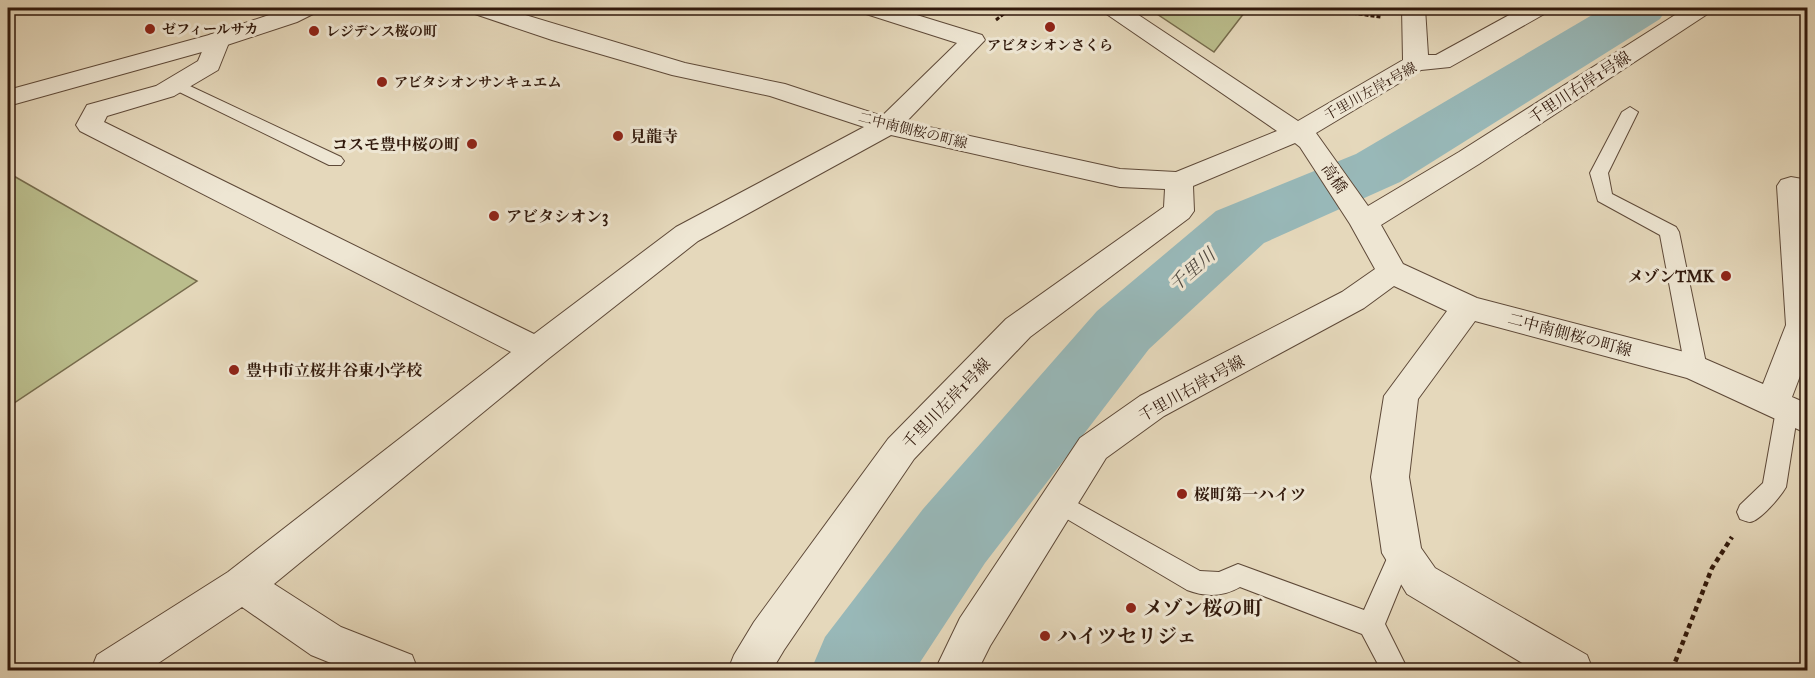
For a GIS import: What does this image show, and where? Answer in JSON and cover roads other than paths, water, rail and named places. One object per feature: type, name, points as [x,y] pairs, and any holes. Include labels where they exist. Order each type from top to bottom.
[{"type":"street","points":[[8,98],[218,40],[289,17],[307,8]]},
{"type":"street","points":[[112,670],[242,585],[536,350],[687,234],[887,126],[973,40],[871,8]]},
{"type":"street","points":[[1113,8],[1304,136]]},
{"type":"street","name":"千里川左岸1号線","points":[[1304,136],[1416,63],[1441,62],[1538,8]]},
{"type":"street","name":"千里川右岸1号線","points":[[1362,219],[1469,158],[1701,8]]},
{"type":"street","name":"二中南側桜の町線","points":[[498,10],[561,35],[681,70],[776,88],[887,126],[1120,178],[1179,181],[1304,136]]},
{"type":"street","points":[[1414,14],[1416,63]]},
{"type":"street","points":[[218,40],[209,65],[165,91],[96,111],[89,125],[536,350]]},
{"type":"street","name":"高橋","points":[[1304,136],[1362,219]]},
{"type":"street","name":"千里川左岸1号線","points":[[748,670],[769,636],[901,449],[1018,328],[1179,211],[1179,181]]},
{"type":"street","points":[[1789,411],[1802,325],[1801,238],[1791,186],[1808,189]]},
{"type":"street","points":[[1362,219],[1392,272]]},
{"type":"street","name":"二中南側桜の町線","points":[[1392,272],[1468,307],[1696,368],[1789,411]]},
{"type":"street","name":"千里川右岸1号線","points":[[956,670],[975,632],[1093,448],[1144,412],[1353,300],[1392,272]]},
{"type":"street","points":[[1468,307],[1401,396],[1390,477],[1402,553],[1422,581],[1572,670]]},
{"type":"street","points":[[242,585],[326,641],[397,670]]},
{"type":"lane","points":[[175,84],[335,161]]},
{"type":"lane","points":[[1630,112],[1599,173],[1604,197],[1669,232],[1696,368]]},
{"type":"lane","points":[[1749,512],[1774,487],[1789,411]]},
{"type":"lane","points":[[1058,502],[1196,582],[1222,584],[1238,575],[1371,625],[1395,670]]},
{"type":"lane","points":[[1371,625],[1402,553]]},
{"type":"waterway","points":[[1607,8],[1632,14]]},
{"type":"waterway","name":"千里川","points":[[859,670],[954,536],[1123,330],[1240,227],[1378,168],[1641,8]]},
{"type":"place","name":"アビタシオンさくら","points":[[1050,27]]},
{"type":"place","name":"ゼフィールサカ","points":[[150,29]]},
{"type":"place","name":"レジデンス桜の町","points":[[314,31]]},
{"type":"place","name":"アビタシオンサンキュエム","points":[[382,82]]},
{"type":"place","name":"見龍寺","points":[[618,136]]},
{"type":"place","name":"コスモ豊中桜の町","points":[[472,144]]},
{"type":"place","name":"アビタシオン3","points":[[494,216]]},
{"type":"place","name":"メゾンTMK","points":[[1726,276]]},
{"type":"place","name":"豊中市立桜井谷東小学校","points":[[234,370]]},
{"type":"place","name":"桜町第一ハイツ","points":[[1182,494]]},
{"type":"place","name":"メゾン桜の町","points":[[1131,608]]},
{"type":"place","name":"ハイツセリジェ","points":[[1045,636]]}]
